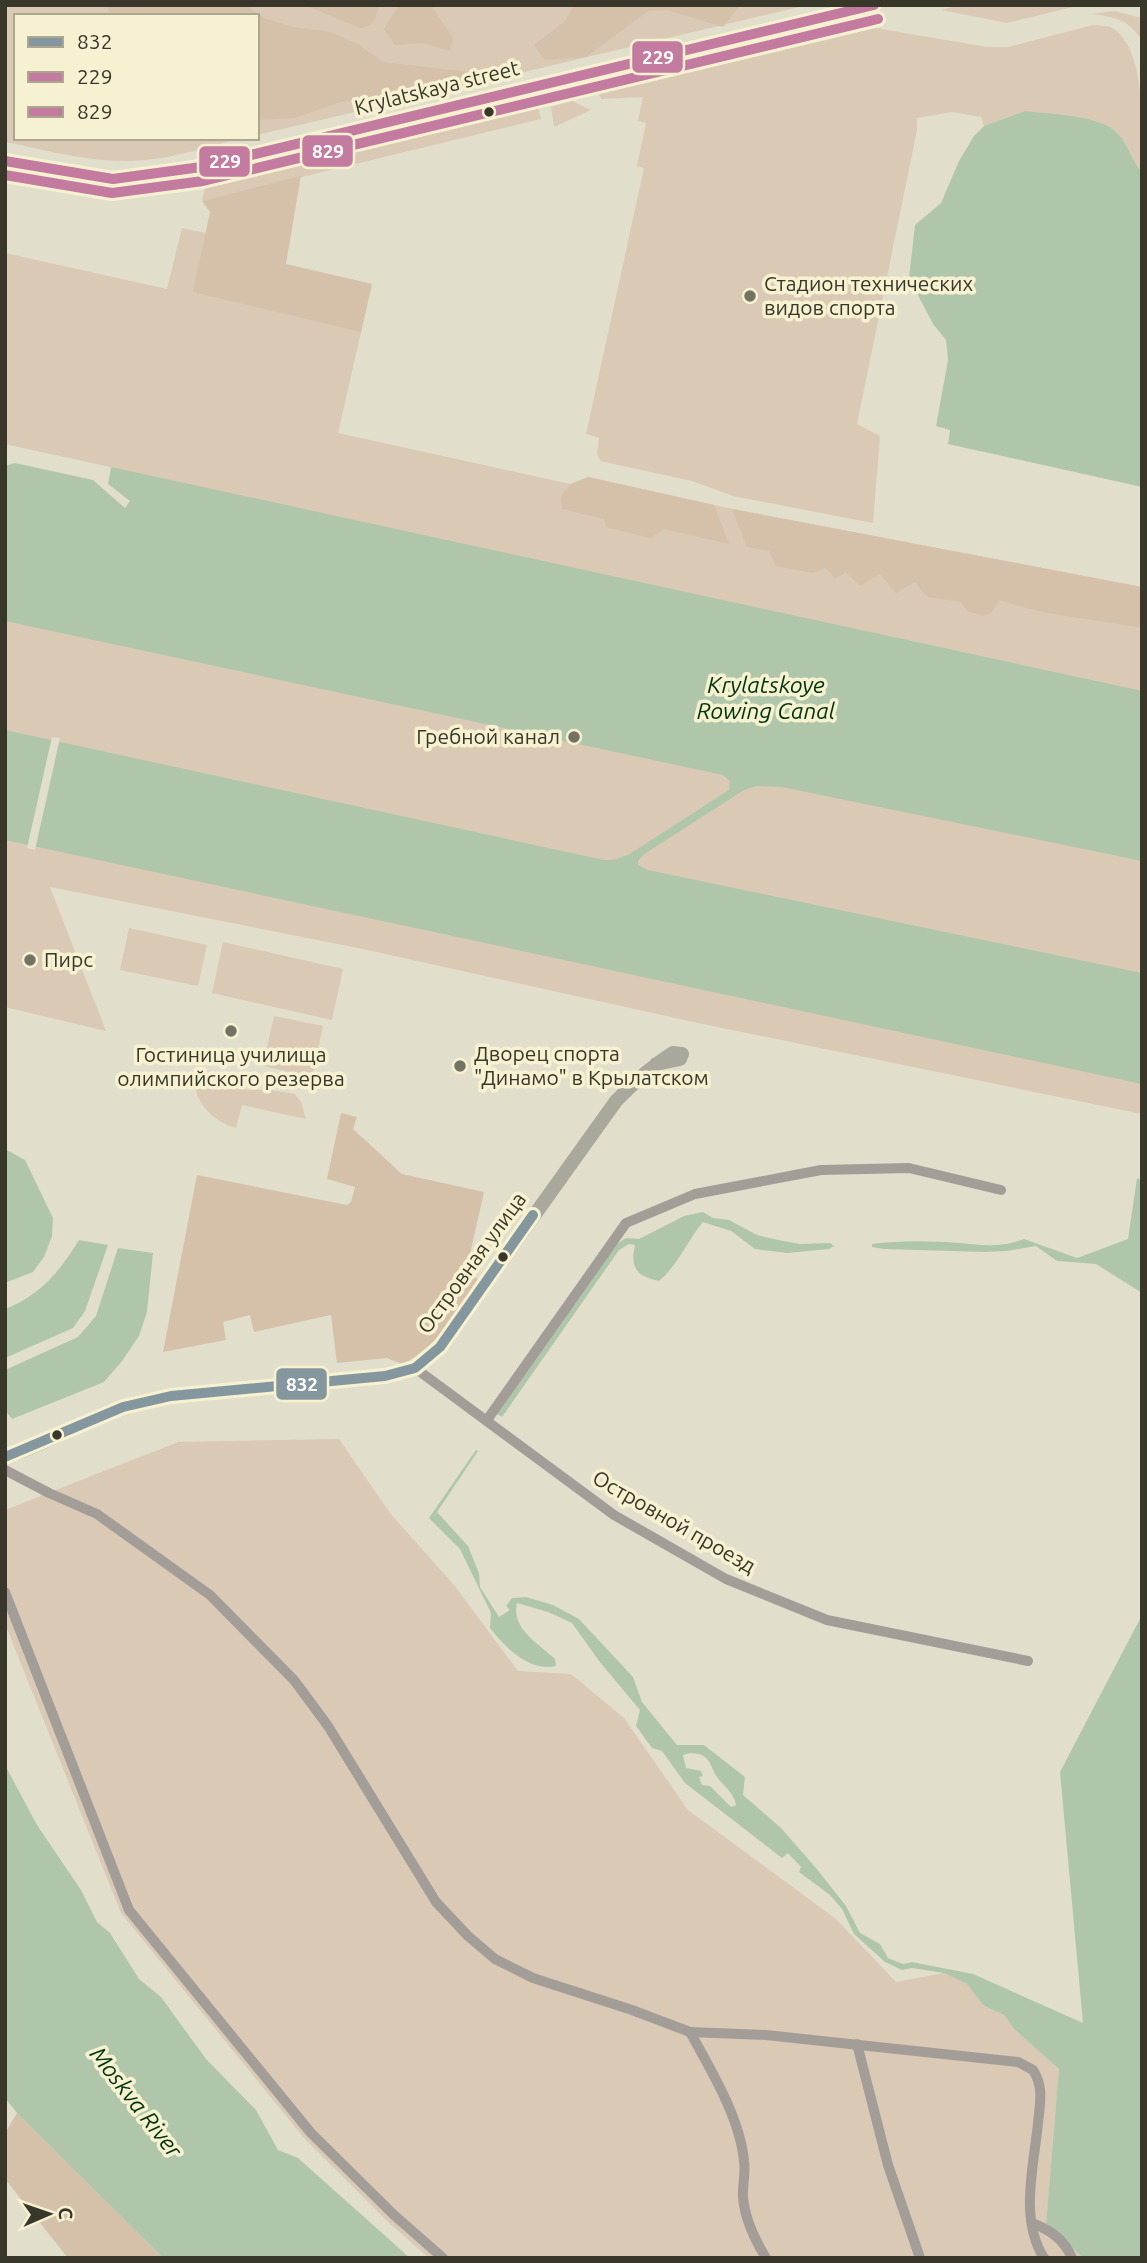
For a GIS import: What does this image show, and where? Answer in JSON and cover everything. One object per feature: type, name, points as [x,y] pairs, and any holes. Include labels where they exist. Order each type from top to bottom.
[{"type":"main road","name":"Krylatskaya street","points":[[5,161],[113,179],[201,167],[875,5]]},
{"type":"main road","name":"Островная улица","points":[[5,1457],[121,1408],[144,1401],[385,1376],[415,1368],[440,1346],[616,1101],[641,1075],[673,1052]]},
{"type":"street","points":[[487,1420],[626,1223],[695,1194],[821,1170],[909,1168],[1001,1189]]},
{"type":"street","name":"Островной проезд","points":[[415,1368],[614,1515],[726,1579],[827,1620],[1028,1661]]},
{"type":"street","points":[[5,1469],[49,1493],[97,1514],[210,1595],[294,1680],[328,1726],[436,1902],[468,1936],[495,1959],[533,1978],[690,2032],[766,2035],[858,2044],[1018,2062],[1033,2070],[1041,2089],[1030,2201],[1036,2244],[1045,2258]]},
{"type":"street","points":[[5,1592],[129,1910],[311,2133],[394,2215],[443,2258]]},
{"type":"street","points":[[690,2032],[727,2104],[744,2161],[743,2199],[753,2237],[766,2258]]},
{"type":"street","points":[[858,2044],[888,2165],[920,2258]]},
{"type":"street","points":[[1032,2223],[1047,2229],[1062,2241],[1072,2258]]},
{"type":"shaded area","points":[[5,5],[807,5],[259,135],[259,14],[14,14],[14,140],[235,140],[170,156],[128,161],[75,156],[5,142]]},
{"type":"shaded area","points":[[106,5],[245,5],[258,14],[111,14]]},
{"type":"shaded area","points":[[305,5],[380,5],[372,23],[360,28]]},
{"type":"shaded area","points":[[399,5],[431,5],[453,38],[450,51],[423,43],[395,45],[384,29]]},
{"type":"shaded area","points":[[574,5],[740,5],[723,27],[667,10],[648,11],[586,57],[545,60],[534,45],[565,21]]},
{"type":"shaded area","points":[[961,5],[1081,5],[1007,23],[941,10]]},
{"type":"shaded area","points":[[1114,11],[1142,18],[1142,41],[1132,28],[1121,20],[1091,14]]},
{"type":"shaded area","points":[[259,14],[294,27],[331,32],[359,45],[383,62],[469,72],[463,81],[451,85],[431,85],[393,95],[341,102],[295,118],[259,120]]},
{"type":"shaded area","name":"Стадион технических видов спорта","points":[[1093,25],[1114,29],[1125,40],[1132,55],[1142,115],[1142,172],[1133,162],[1120,136],[1025,111],[984,126],[981,117],[952,112],[917,118],[917,130],[857,424],[880,436],[873,523],[733,496],[692,481],[600,461],[597,453],[599,438],[586,434],[644,168],[637,166],[646,123],[638,121],[643,97],[601,99],[599,94],[876,28],[987,47],[1008,47]]},
{"type":"shaded area","points":[[536,99],[541,119],[202,201],[207,179],[216,174]]},
{"type":"shaded area","points":[[572,101],[591,110],[554,127],[551,107]]},
{"type":"shaded area","points":[[301,176],[286,264],[372,284],[361,332],[193,292],[210,212],[202,201]]},
{"type":"shaded area","name":"Гребной канал","points":[[182,228],[250,242],[247,256],[372,284],[338,433],[570,484],[588,477],[723,507],[1142,587],[1142,1114],[698,1023],[363,949],[50,887],[106,1031],[5,1007],[5,253],[167,289]]},
{"type":"shaded area","points":[[588,477],[714,505],[729,544],[664,529],[651,538],[606,527],[604,519],[562,509],[562,497],[567,488]]},
{"type":"shaded area","points":[[732,509],[1142,587],[1142,628],[1052,614],[999,600],[992,612],[983,616],[967,611],[961,602],[927,597],[915,582],[896,593],[880,574],[860,586],[846,572],[835,579],[826,568],[813,573],[776,566],[769,551],[747,547]]},
{"type":"shaded area","points":[[129,928],[207,945],[198,986],[120,970]]},
{"type":"shaded area","points":[[223,942],[343,969],[332,1020],[212,993]]},
{"type":"shaded area","points":[[274,1016],[323,1026],[312,1077],[263,1066]]},
{"type":"shaded area","points":[[201,1079],[248,1090],[295,1094],[301,1102],[306,1119],[242,1105],[236,1128],[229,1126],[214,1117],[198,1097],[195,1082]]},
{"type":"shaded area","points":[[341,1113],[357,1117],[353,1129],[402,1174],[484,1192],[466,1272],[478,1279],[446,1327],[427,1348],[402,1364],[387,1358],[337,1363],[331,1315],[254,1332],[250,1315],[223,1322],[226,1340],[163,1352],[197,1175],[347,1205],[351,1202],[355,1187],[327,1179]]},
{"type":"shaded area","points":[[339,1439],[390,1513],[454,1585],[518,1671],[571,1674],[624,1718],[688,1810],[836,1919],[896,1982],[944,1973],[967,1984],[983,2005],[1004,2015],[1015,2030],[1059,2069],[1046,2224],[1081,2256],[1093,2258],[429,2258],[388,2222],[304,2138],[121,1913],[5,1624],[5,1510],[178,1442]]},
{"type":"shaded area","points":[[17,2113],[163,2258],[68,2258],[5,2179],[5,2133]]},
{"type":"water","points":[[1025,111],[1088,119],[1111,128],[1122,139],[1142,172],[1142,487],[948,444],[950,430],[936,426],[948,360],[946,340],[933,324],[909,278],[915,225],[941,203],[959,161],[974,136],[984,126]]},
{"type":"water","name":"Krylatskoye Rowing Canal","points":[[5,444],[1142,691],[1142,861],[782,787],[757,786],[744,790],[644,854],[638,865],[648,870],[1142,973],[1142,1084],[5,840],[5,730],[604,860],[628,855],[729,790],[730,781],[723,775],[5,621]]},
{"type":"water","points":[[5,1149],[25,1160],[53,1218],[52,1236],[44,1257],[33,1272],[5,1283]]},
{"type":"water","points":[[1137,1178],[1142,1181],[1142,1293],[1096,1264],[1057,1261],[1036,1246],[983,1252],[872,1247],[872,1244],[905,1241],[1000,1245],[1024,1239],[1077,1258],[1128,1239]]},
{"type":"water","points":[[703,1212],[713,1218],[729,1220],[757,1235],[800,1244],[830,1243],[834,1246],[829,1249],[787,1253],[755,1249],[731,1231],[703,1222],[659,1281],[636,1270],[633,1260],[635,1245],[629,1244],[619,1250],[502,1417],[497,1414],[614,1246],[626,1238],[639,1239],[684,1216]]},
{"type":"water","points":[[79,1240],[108,1245],[85,1311],[73,1328],[5,1358],[5,1309],[29,1297],[48,1281]]},
{"type":"water","points":[[118,1248],[153,1253],[147,1312],[139,1336],[104,1382],[12,1419],[5,1410],[5,1370],[78,1337],[96,1316]]},
{"type":"water","points":[[476,1450],[478,1451],[437,1512],[468,1546],[479,1573],[480,1587],[499,1617],[510,1610],[506,1606],[512,1598],[526,1597],[553,1605],[579,1619],[633,1677],[642,1702],[677,1745],[704,1745],[745,1777],[743,1795],[781,1828],[846,1906],[860,1933],[880,1944],[888,1958],[903,1964],[912,1962],[973,1974],[1083,2023],[1060,1772],[1142,1615],[1142,2258],[1081,2256],[1046,2224],[1059,2069],[1015,2030],[1004,2015],[983,2005],[967,1984],[944,1973],[912,1968],[902,1970],[885,1962],[854,1934],[842,1909],[830,1895],[799,1872],[801,1867],[788,1853],[782,1858],[685,1783],[662,1751],[652,1748],[636,1726],[640,1710],[599,1661],[572,1623],[548,1612],[517,1603],[516,1612],[522,1628],[555,1659],[556,1666],[546,1667],[527,1662],[510,1650],[490,1628],[491,1613],[460,1549],[429,1518]],"holes":[[[697,1753],[708,1760],[717,1777],[733,1796],[736,1805],[731,1807],[710,1786],[702,1785],[699,1777],[703,1776],[701,1771],[686,1768],[683,1755]]]},
{"type":"water","name":"Moskva River","points":[[5,1765],[37,1825],[81,1890],[97,1922],[110,1933],[139,1979],[161,1997],[206,2059],[256,2110],[278,2150],[298,2158],[410,2258],[163,2258],[17,2113],[5,2098]]},
{"type":"pier","points":[[5,444],[111,467],[108,484],[130,501],[125,508],[93,480],[15,463],[5,466]]},
{"type":"pier","points":[[52,737],[60,738],[35,850],[27,848]]},
{"type":"transit line","name":"229","points":[[5,161],[113,179],[201,167],[874,5]]},
{"type":"transit line","name":"829","points":[[5,175],[112,193],[203,181],[878,19]]},
{"type":"transit line","name":"832","points":[[5,1457],[123,1407],[171,1396],[385,1376],[415,1368],[440,1347],[533,1215]]},
{"type":"place","name":"Стадион технических видов спорта","points":[[750,296]]},
{"type":"place","name":"Гребной канал","points":[[574,737]]},
{"type":"place","name":"Пирс","points":[[30,960]]},
{"type":"place","name":"Гостиница училища олимпийского резерва","points":[[231,1031]]},
{"type":"place","name":"Дворец спорта \"Динамо\" в Крылатском","points":[[460,1066]]}]
